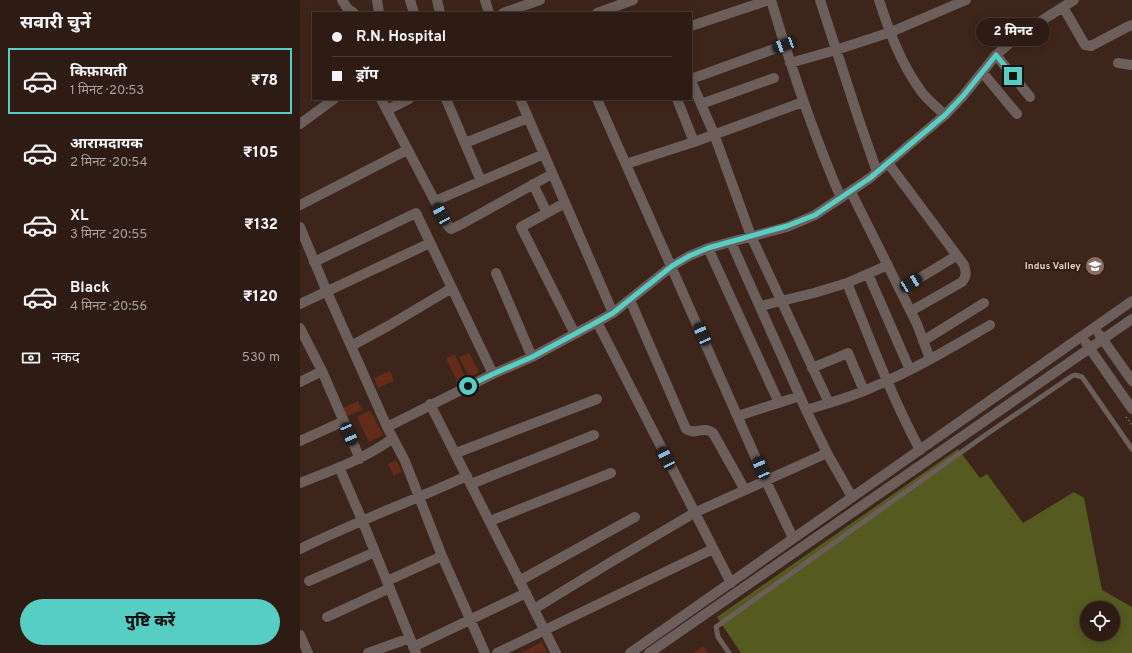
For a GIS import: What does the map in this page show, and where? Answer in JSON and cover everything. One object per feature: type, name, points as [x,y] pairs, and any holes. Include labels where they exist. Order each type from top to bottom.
[{"type":"street","points":[[342,0],[347,8],[353,12]]},
{"type":"street","points":[[377,0],[379,12]]},
{"type":"street","points":[[410,0],[414,12]]},
{"type":"street","points":[[438,0],[440,12]]},
{"type":"street","points":[[485,0],[489,12]]},
{"type":"street","points":[[505,12],[527,2],[540,0]]},
{"type":"street","points":[[600,12],[632,0]]},
{"type":"street","points":[[692,26],[770,0],[822,155],[841,198]]},
{"type":"street","points":[[820,0],[858,120],[877,172]]},
{"type":"street","points":[[879,0],[907,69],[921,92],[945,115]]},
{"type":"street","points":[[790,63],[891,32],[966,0]]},
{"type":"street","points":[[387,427],[430,404],[532,357],[576,334],[613,313],[672,266],[689,256],[708,248],[787,226],[815,215],[851,192],[877,172],[945,115],[996,55],[1019,35],[1074,0]]},
{"type":"street","points":[[1063,7],[1085,45],[1091,46],[1132,25]]},
{"type":"street","points":[[692,80],[784,45]]},
{"type":"street","points":[[996,55],[1030,97]]},
{"type":"street","points":[[1118,63],[1132,66]]},
{"type":"street","points":[[982,72],[1017,114]]},
{"type":"street","points":[[701,104],[774,78]]},
{"type":"street","points":[[692,82],[714,134],[751,236],[829,404]]},
{"type":"street","points":[[300,124],[333,100]]},
{"type":"street","points":[[382,100],[434,201],[448,226],[451,228],[456,228],[552,174]]},
{"type":"street","points":[[387,110],[407,100]]},
{"type":"street","points":[[446,100],[481,181]]},
{"type":"street","points":[[520,100],[613,313]]},
{"type":"street","points":[[598,100],[766,481],[794,538]]},
{"type":"street","points":[[677,100],[694,142]]},
{"type":"street","points":[[626,164],[694,142],[803,102]]},
{"type":"street","points":[[465,143],[528,118]]},
{"type":"street","points":[[300,205],[407,150]]},
{"type":"street","points":[[434,201],[544,154]]},
{"type":"street","points":[[888,163],[966,271],[966,277],[962,282],[911,311]]},
{"type":"street","points":[[533,184],[547,213]]},
{"type":"street","points":[[851,192],[911,311],[930,359]]},
{"type":"street","points":[[565,203],[520,228],[576,334]]},
{"type":"street","points":[[314,262],[416,213],[493,374]]},
{"type":"street","points":[[300,227],[387,427],[405,461],[442,556],[485,653]]},
{"type":"street","points":[[731,242],[806,410],[827,453],[852,497]]},
{"type":"street","points":[[300,304],[430,243]]},
{"type":"street","points":[[708,248],[779,403]]},
{"type":"street","points":[[900,290],[956,256]]},
{"type":"street","points":[[760,306],[848,283],[888,265]]},
{"type":"street","points":[[496,273],[532,357]]},
{"type":"street","points":[[868,274],[910,370]]},
{"type":"street","points":[[848,283],[902,417],[920,450]]},
{"type":"street","points":[[351,346],[452,288]]},
{"type":"street","points":[[630,300],[686,429],[694,432],[704,429],[713,433],[744,490]]},
{"type":"street","points":[[630,653],[1132,301]]},
{"type":"street","points":[[923,341],[984,303]]},
{"type":"street","points":[[649,653],[1132,320]]},
{"type":"street","points":[[597,322],[731,583]]},
{"type":"street","points":[[806,410],[829,404],[887,381],[910,370],[990,325]]},
{"type":"street","points":[[1094,327],[1132,381]]},
{"type":"street","points":[[300,328],[322,371],[360,459]]},
{"type":"street","points":[[1081,337],[1132,409]]},
{"type":"street","points":[[300,353],[310,348]]},
{"type":"street","points":[[812,368],[848,353],[864,391]]},
{"type":"street","points":[[300,382],[322,371]]},
{"type":"street","points":[[738,416],[800,396]]},
{"type":"street","points":[[456,452],[597,399]]},
{"type":"street","points":[[430,404],[456,452],[556,653]]},
{"type":"street","points":[[300,441],[344,421]]},
{"type":"street","points":[[300,549],[362,520],[419,497],[594,435]]},
{"type":"street","points":[[300,483],[360,459],[380,448],[393,438]]},
{"type":"street","points":[[534,609],[694,513],[827,453]]},
{"type":"street","points":[[339,467],[413,646]]},
{"type":"street","points":[[490,521],[611,473]]},
{"type":"street","points":[[519,580],[636,517]]},
{"type":"street","points":[[497,653],[713,549]]},
{"type":"street","points":[[308,581],[375,552]]},
{"type":"street","points":[[327,617],[442,556]]},
{"type":"street","points":[[368,653],[413,646],[526,592]]},
{"type":"street","points":[[300,635],[308,653]]},
{"type":"lane","points":[[729,653],[718,637],[716,627],[984,436],[1072,376],[1075,375],[1082,377],[1132,449]]},
{"type":"green space","points":[[958,449],[980,478],[987,474],[1023,523],[1074,492],[1084,498],[1102,590],[1132,607],[1132,653],[741,653],[717,617]]},
{"type":"building","points":[[469,353],[479,372],[469,377],[459,357]]},
{"type":"building","points":[[455,354],[466,379],[458,383],[446,358]]},
{"type":"building","points":[[390,371],[394,381],[378,388],[374,378]]},
{"type":"building","points":[[358,401],[362,410],[345,417],[341,409]]},
{"type":"building","points":[[370,410],[383,435],[369,442],[357,417]]},
{"type":"building","points":[[396,460],[402,471],[394,476],[388,464]]},
{"type":"building","points":[[542,642],[547,652],[521,653]]},
{"type":"building","points":[[703,646],[708,653],[693,653]]},
{"type":"place","name":"Indus Valley","points":[[1095,266]]},
{"type":"route","points":[[468,386],[532,357],[613,313],[672,266],[689,256],[708,248],[787,226],[815,215],[870,178],[945,115],[963,96],[996,55],[1013,76]]}]
